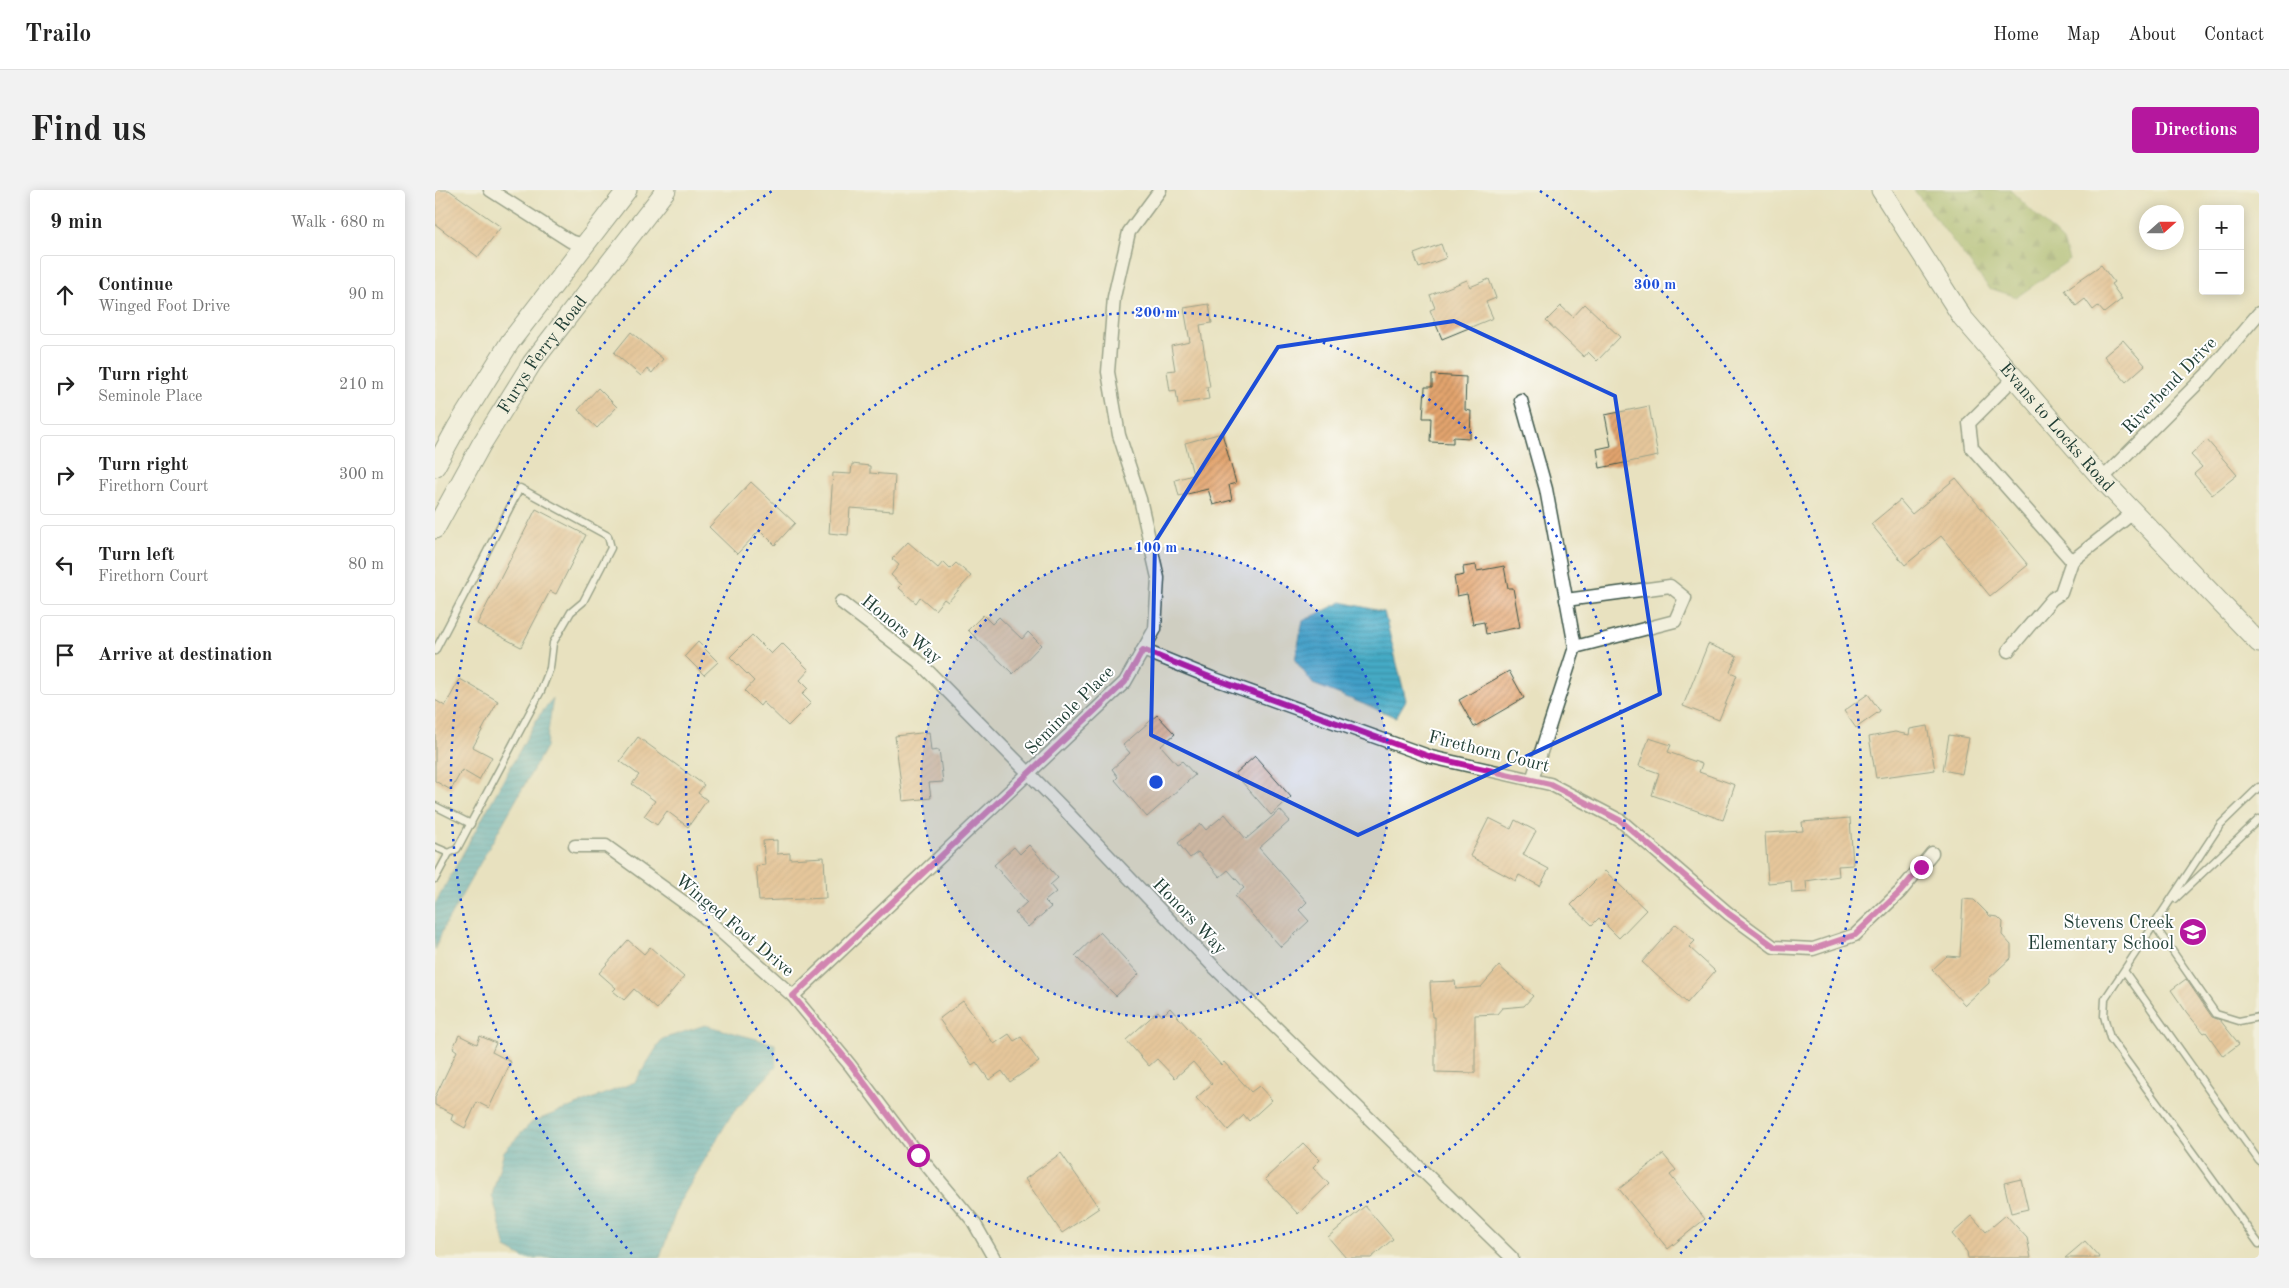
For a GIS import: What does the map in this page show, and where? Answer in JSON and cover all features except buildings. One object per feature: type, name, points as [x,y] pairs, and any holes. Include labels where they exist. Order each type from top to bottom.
[{"type":"main road","name":"Furys Ferry Road","points":[[435,467],[457,426],[510,342],[627,190]]},
{"type":"main road","name":"Furys Ferry Road","points":[[435,529],[481,445],[532,363],[666,190]]},
{"type":"main road","name":"Evans to Locks Road","points":[[1881,190],[1962,317],[2101,479],[2259,643]]},
{"type":"street","points":[[490,190],[570,242],[584,245]]},
{"type":"street","name":"Seminole Place","points":[[793,996],[1125,682],[1155,629],[1158,578],[1140,498],[1119,435],[1108,372],[1114,297],[1129,232],[1159,190]]},
{"type":"street","name":"Riverbend Drive","points":[[2101,479],[2207,374],[2259,314]]},
{"type":"street","points":[[2014,378],[1969,423],[1972,448],[2072,561]]},
{"type":"street","points":[[1521,400],[1547,489],[1575,647],[1533,780]]},
{"type":"street","points":[[2008,652],[2052,599],[2061,594],[2072,561],[2133,512]]},
{"type":"street","points":[[1566,600],[1670,586],[1685,598],[1675,621],[1575,647]]},
{"type":"street","name":"Honors Way","points":[[841,602],[918,661],[1215,968],[1512,1258]]},
{"type":"street","name":"Firethorn Court","points":[[1143,650],[1212,678],[1431,757],[1550,784],[1621,821],[1729,914],[1775,947],[1813,949],[1855,935],[1900,892],[1932,853]]},
{"type":"street","name":"Winged Foot Drive","points":[[575,846],[606,846],[703,916],[793,996],[851,1065],[918,1155],[973,1221],[994,1258]]},
{"type":"lane","points":[[435,651],[519,488],[608,536],[611,548],[583,602],[571,612],[553,644],[550,668],[541,691],[457,849],[449,853],[435,880]]},
{"type":"lane","points":[[2259,787],[2220,825],[2125,972],[2105,999],[2104,1016],[2110,1038],[2259,1244]]},
{"type":"lane","points":[[435,806],[471,824]]},
{"type":"lane","points":[[2167,906],[2259,820]]},
{"type":"lane","points":[[435,846],[449,853]]},
{"type":"lane","points":[[2155,926],[2216,1014],[2239,1020],[2259,1017]]},
{"type":"lane","points":[[2125,972],[2259,1161]]},
{"type":"highlighted area","points":[[1454,321],[1615,396],[1660,694],[1358,835],[1151,735],[1155,542],[1278,347]]},
{"type":"green space","points":[[1914,190],[2010,190],[2063,241],[2069,260],[2017,297],[1989,288]]},
{"type":"water","points":[[1342,602],[1384,612],[1406,700],[1396,717],[1313,684],[1295,660],[1303,621]]},
{"type":"water","points":[[553,698],[546,747],[444,927],[435,950],[435,904],[538,717]]},
{"type":"water","points":[[705,1025],[775,1044],[776,1067],[732,1114],[679,1203],[660,1258],[524,1258],[506,1248],[492,1195],[504,1151],[532,1122],[635,1082],[662,1039]]},
{"type":"place","name":"Stevens Creek Elementary School","points":[[2193,932]]},
{"type":"route","points":[[918,1155],[851,1065],[793,996],[1125,682],[1143,650],[1212,678],[1431,757],[1550,784],[1621,821],[1729,914],[1775,947],[1813,949],[1855,935],[1900,892],[1921,867]]}]
